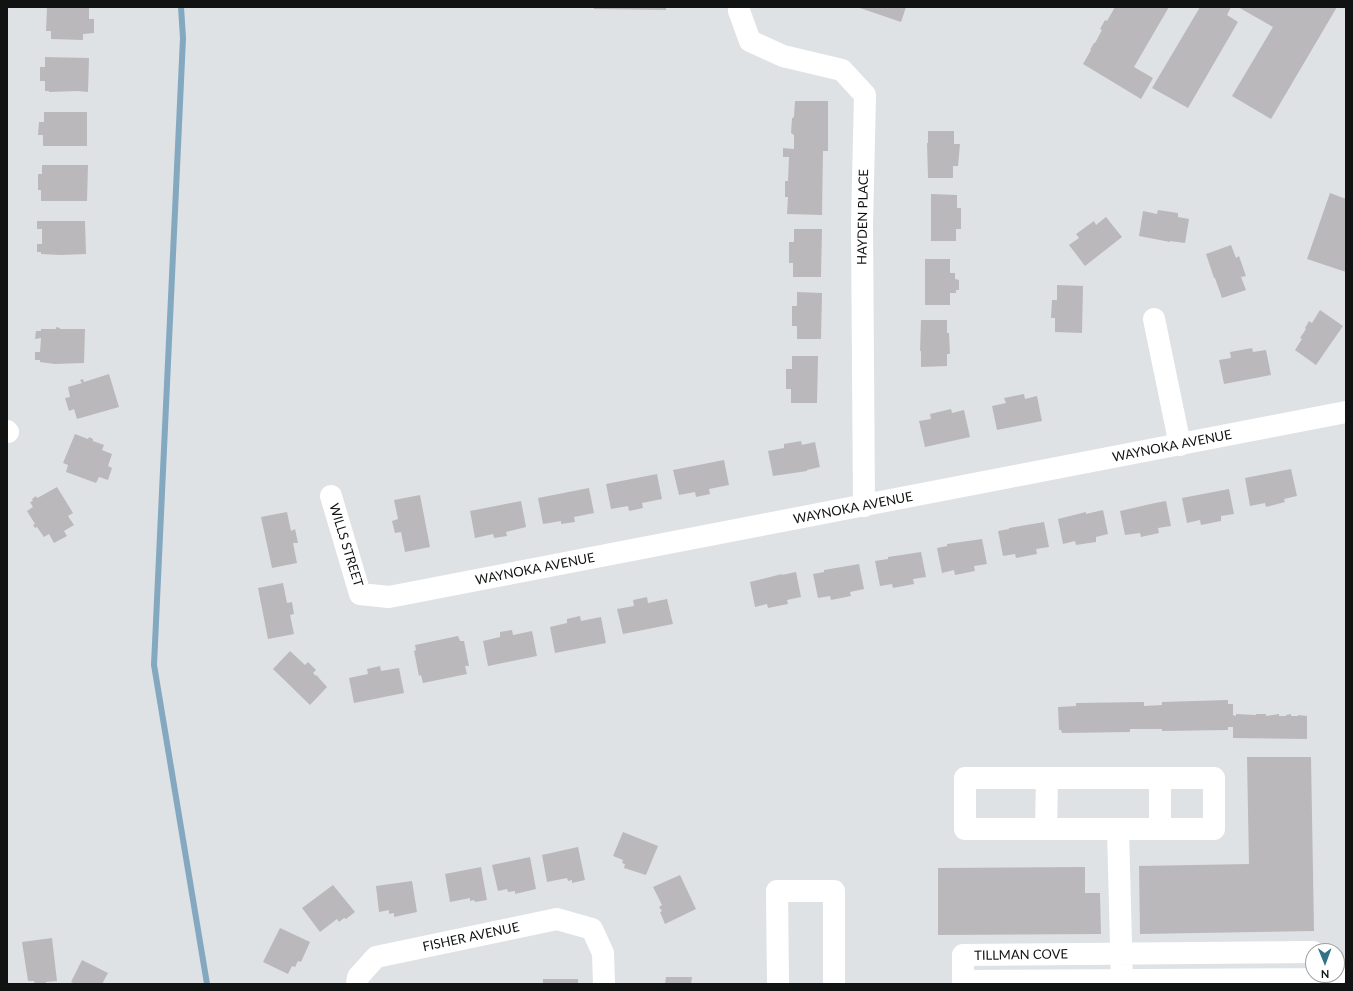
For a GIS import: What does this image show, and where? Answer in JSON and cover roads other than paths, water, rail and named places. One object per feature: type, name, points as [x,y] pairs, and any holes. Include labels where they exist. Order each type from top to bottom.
[{"type":"street","name":"HAYDEN PLACE","points":[[739,7],[739,11],[750,41],[783,56],[842,70],[865,95],[862,224],[864,506]]},
{"type":"street","points":[[1154,319],[1180,445]]},
{"type":"street","name":"WAYNOKA AVENUE","points":[[360,594],[389,597],[1346,412]]},
{"type":"street","name":"WILLS STREET","points":[[331,496],[360,594]]},
{"type":"street","points":[[965,778],[1160,778],[1214,778],[1214,829],[965,829],[965,778]]},
{"type":"street","points":[[1046,829],[1047,778]]},
{"type":"street","points":[[1160,778],[1160,829]]},
{"type":"street","points":[[1118,829],[1122,982]]},
{"type":"street","points":[[778,984],[777,891],[834,891],[834,984]]},
{"type":"street","name":"FISHER AVENUE","points":[[358,980],[376,957],[557,919],[592,929],[604,953],[604,984]]},
{"type":"street","name":"TILLMAN COVE","points":[[1305,952],[962,955],[963,982],[1122,982],[1305,979]]},
{"type":"street","points":[[1187,953],[1187,980]]},
{"type":"waterway","points":[[181,7],[183,38],[154,665],[207,984]]}]
